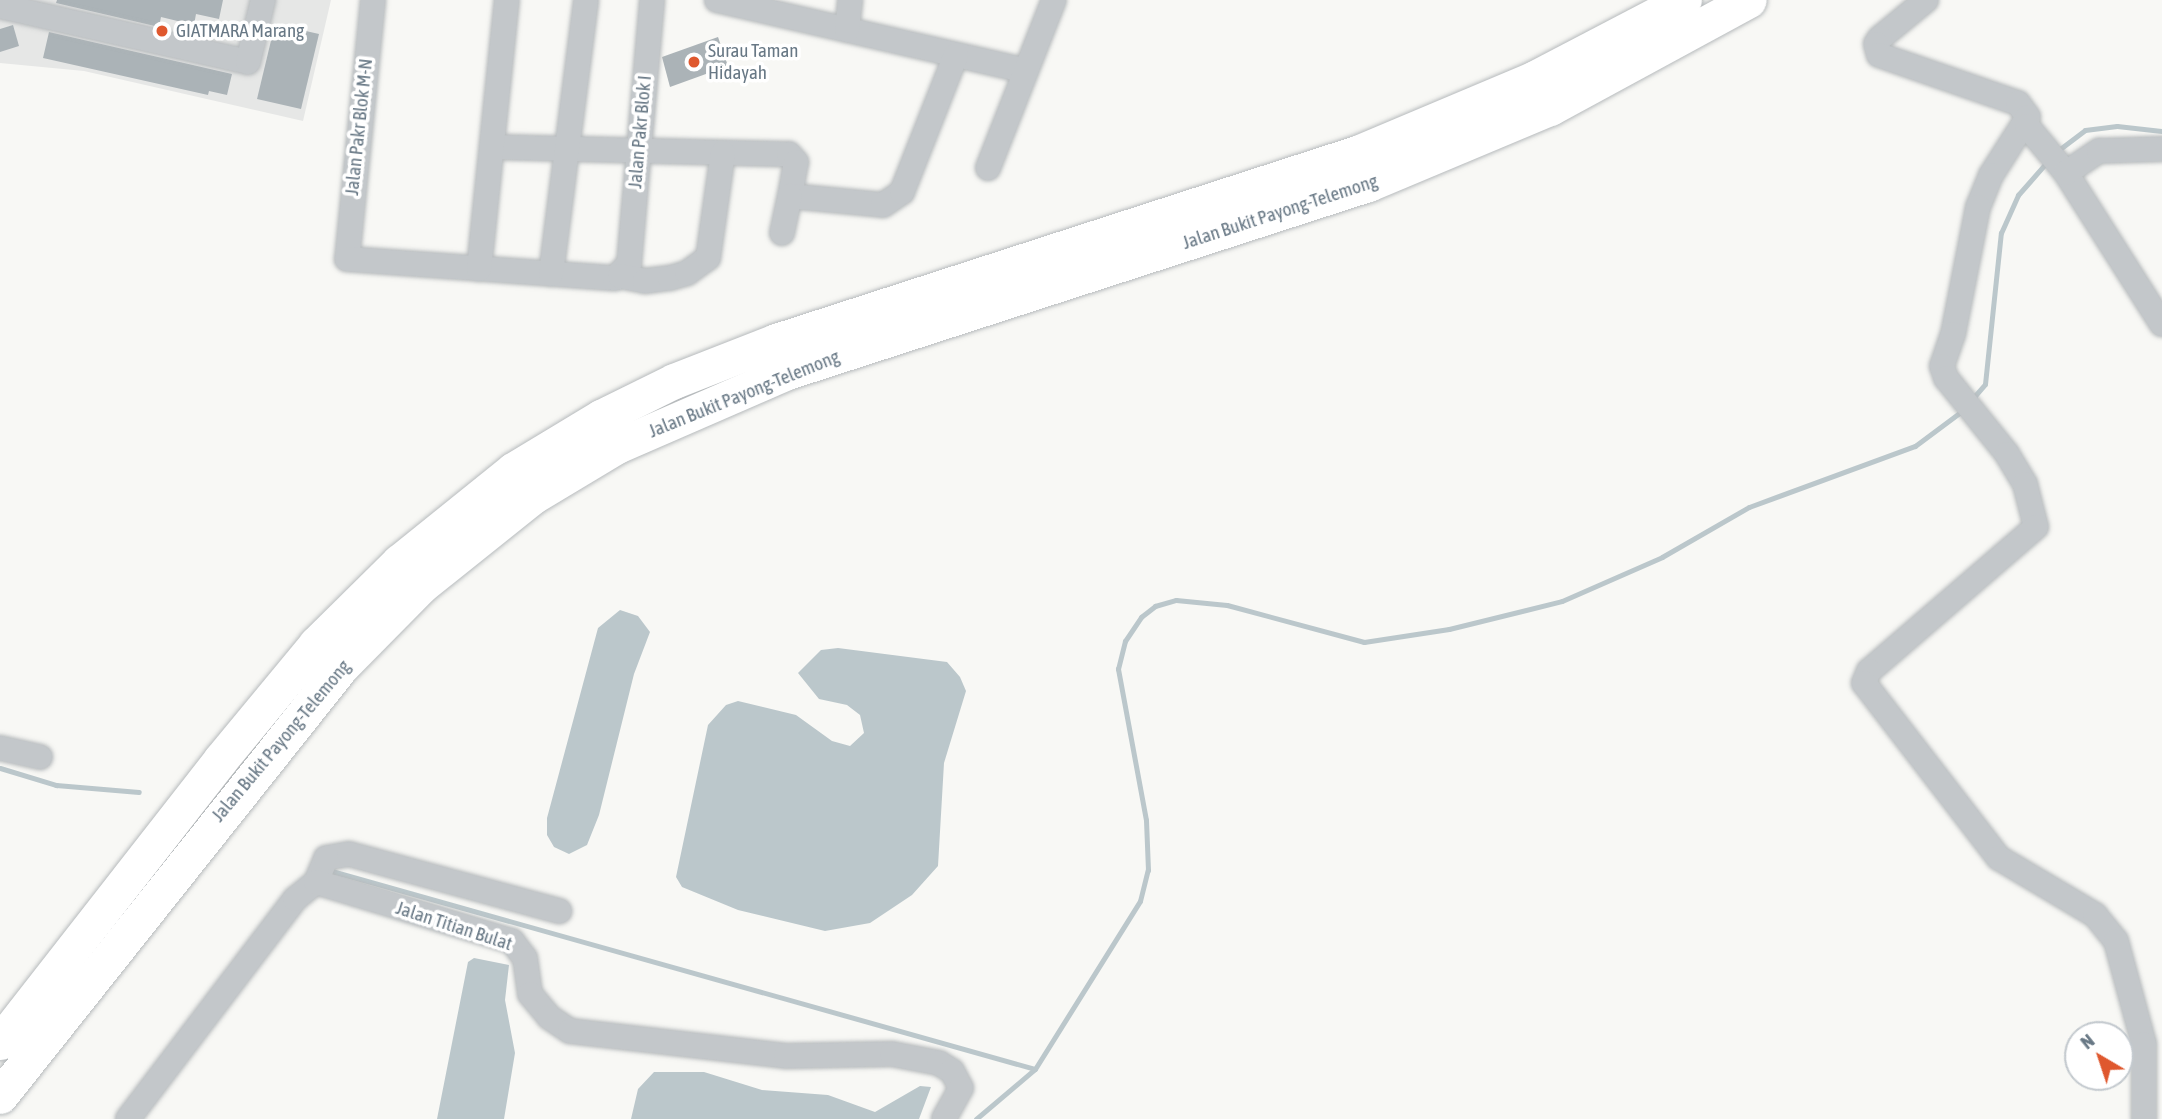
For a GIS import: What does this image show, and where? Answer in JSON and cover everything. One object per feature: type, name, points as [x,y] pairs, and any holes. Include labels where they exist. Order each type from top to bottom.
[{"type":"highway","name":"Jalan Bukit Payong-Telemong","points":[[0,1042],[221,759],[316,644],[398,562],[513,470],[601,417],[674,381],[776,341],[1357,153],[1535,78],[1684,0]]},
{"type":"highway","name":"Jalan Bukit Payong-Telemong","points":[[0,1096],[341,667],[421,586],[532,497],[617,446],[787,372],[1368,184],[1550,108],[1749,0]]},
{"type":"street","points":[[0,6],[248,62],[263,0]]},
{"type":"street","name":"Jalan Pakr Blok M-N","points":[[373,0],[346,254],[351,261],[479,269]]},
{"type":"street","points":[[507,0],[479,269],[551,274],[625,270],[645,281],[687,273],[708,258],[723,153]]},
{"type":"street","points":[[551,274],[586,0]]},
{"type":"street","name":"Jalan Pakr Blok I","points":[[625,270],[652,0]]},
{"type":"street","points":[[717,0],[780,7],[847,30],[1026,71]]},
{"type":"street","points":[[847,30],[850,0]]},
{"type":"street","points":[[1926,0],[1880,38],[1876,44],[1879,55],[2018,103],[2026,109],[2032,130],[2064,171],[2162,324]]},
{"type":"street","points":[[988,168],[1026,71],[1048,1]]},
{"type":"street","points":[[790,196],[872,207],[894,200],[902,192],[956,55]]},
{"type":"street","points":[[2032,130],[1991,175],[1978,207],[1953,334],[1942,366],[1956,392],[1983,422],[2025,484],[2036,527],[1870,671],[1864,684],[1998,858],[2095,915],[2116,941],[2144,1044],[2150,1100]]},
{"type":"street","points":[[492,147],[792,155],[796,162],[782,233]]},
{"type":"street","points":[[2064,171],[2099,151],[2162,149]]},
{"type":"street","points":[[0,748],[40,757]]},
{"type":"street","points":[[128,1119],[295,899],[316,882],[326,858],[349,854],[559,911]]},
{"type":"street","name":"Jalan Titian Bulat","points":[[316,882],[512,941],[525,958],[530,994],[549,1017],[570,1031],[786,1056],[892,1054],[939,1063],[952,1071],[961,1088],[944,1119]]},
{"type":"shaded area","name":"GIATMARA Marang","points":[[0,0],[331,0],[303,121],[84,71],[0,63]]},
{"type":"shaded area","points":[[620,610],[638,616],[650,632],[634,674],[599,815],[587,845],[569,854],[554,847],[547,835],[547,818],[598,628]]},
{"type":"shaded area","points":[[838,648],[947,662],[960,677],[966,691],[944,763],[938,866],[912,895],[870,923],[825,931],[738,910],[682,887],[676,877],[708,725],[726,705],[738,701],[796,715],[832,741],[850,746],[864,733],[860,715],[847,705],[819,699],[798,673],[821,650]]},
{"type":"shaded area","points":[[474,958],[509,965],[505,1000],[515,1053],[504,1119],[437,1119],[468,962]]},
{"type":"shaded area","points":[[654,1072],[704,1072],[762,1090],[828,1095],[875,1112],[920,1086],[931,1087],[919,1119],[631,1119],[638,1089]]},
{"type":"building","points":[[57,0],[223,0],[219,19],[196,14],[194,25],[161,17],[159,27],[56,3]]},
{"type":"building","points":[[275,24],[319,34],[301,109],[257,99]]},
{"type":"building","points":[[13,25],[19,46],[0,52],[0,29]]},
{"type":"building","points":[[49,32],[232,74],[227,95],[209,91],[208,95],[43,58]]},
{"type":"building","name":"Surau Taman Hidayah","points":[[718,37],[728,66],[670,87],[662,57]]},
{"type":"waterway","points":[[2056,152],[2085,130],[2117,126],[2162,131]]},
{"type":"waterway","points":[[1973,398],[1985,384],[2001,233],[2018,195],[2047,162]]},
{"type":"waterway","points":[[976,1119],[1035,1069],[1140,901],[1148,870],[1146,820],[1118,669],[1125,641],[1141,617],[1155,606],[1176,600],[1227,605],[1364,642],[1449,629],[1562,601],[1662,557],[1749,507],[1915,446],[1962,411]]},
{"type":"waterway","points":[[0,768],[56,785],[139,792]]},
{"type":"waterway","points":[[328,870],[1035,1069]]},
{"type":"place","name":"GIATMARA Marang","points":[[162,31]]},
{"type":"place","name":"Surau Taman Hidayah","points":[[694,62]]}]
